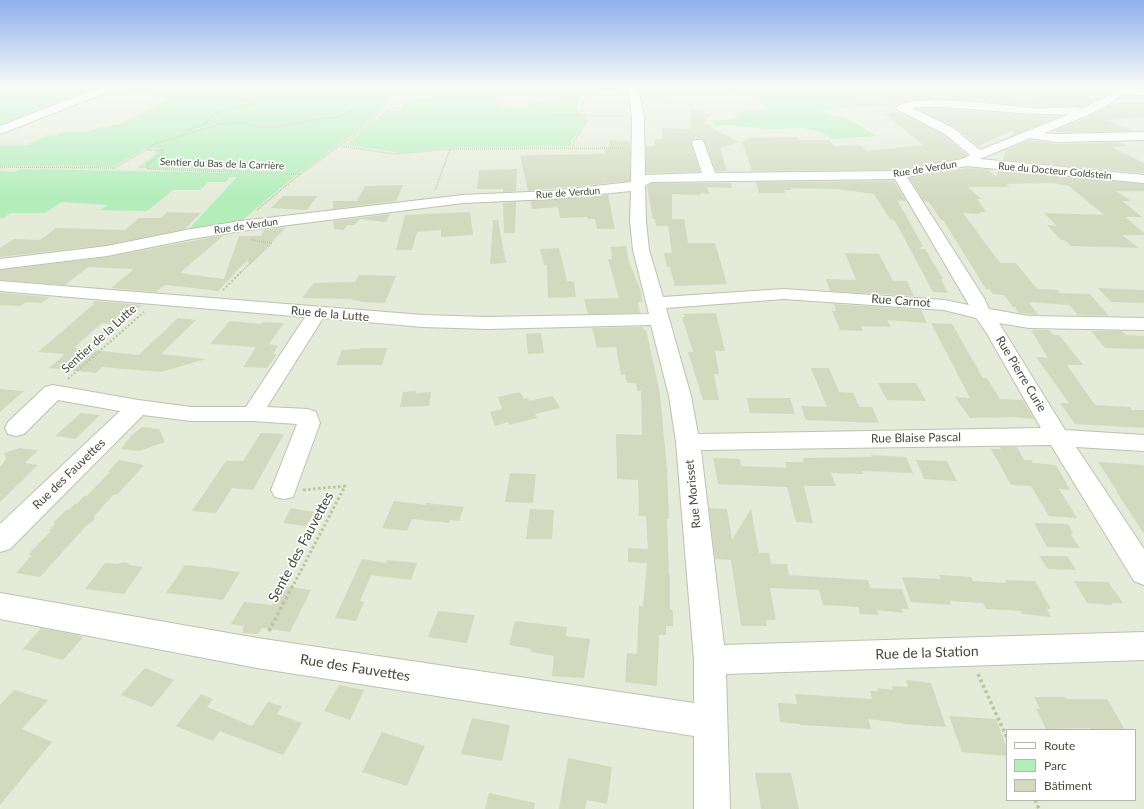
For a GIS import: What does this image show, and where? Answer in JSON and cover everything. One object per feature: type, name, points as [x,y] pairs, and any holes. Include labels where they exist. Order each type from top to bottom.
[{"type":"street","points":[[0,130],[14,125]]},
{"type":"street","name":"Rue Morisset","points":[[638,125],[638,221],[641,250],[680,396],[688,442],[710,660],[712,809]]},
{"type":"street","points":[[936,125],[956,135],[966,143],[972,152],[979,155]]},
{"type":"street","name":"Rue de Verdun","points":[[0,264],[107,251],[191,234],[264,223],[495,196],[550,195],[600,191],[638,185],[648,178],[899,175],[966,162],[979,155],[1054,125]]},
{"type":"street","points":[[1029,135],[1056,138],[1144,136]]},
{"type":"street","points":[[698,143],[710,177]]},
{"type":"street","name":"Rue du Docteur Goldstein","points":[[966,162],[1144,179]]},
{"type":"street","name":"Rue Pierre Curie","points":[[899,175],[1059,438],[1144,572]]},
{"type":"street","name":"Rue de la Lutte","points":[[0,286],[423,321],[487,323],[658,311]]},
{"type":"street","name":"Rue Carnot","points":[[658,311],[784,294],[944,305],[982,312],[1007,319],[1029,322],[1144,324]]},
{"type":"street","points":[[252,414],[317,313]]},
{"type":"street","points":[[16,428],[53,392],[191,414],[252,414],[308,417],[309,423],[284,490]]},
{"type":"street","name":"Rue des Fauvettes","points":[[0,541],[138,406]]},
{"type":"street","name":"Rue Blaise Pascal","points":[[688,442],[1039,436],[1144,443]]},
{"type":"street","name":"Rue des Fauvettes","points":[[0,606],[257,653],[711,722]]},
{"type":"street","name":"Rue de la Station","points":[[710,660],[1144,646]]},
{"type":"path","points":[[181,136],[185,131],[201,125]]},
{"type":"path","points":[[146,150],[154,144],[205,127],[217,125]]},
{"type":"path","points":[[250,125],[258,128],[287,125]]},
{"type":"path","points":[[241,226],[300,174],[341,146],[368,125]]},
{"type":"path","points":[[573,147],[574,141],[585,125]]},
{"type":"path","points":[[341,146],[381,154],[450,149],[573,147],[638,148]]},
{"type":"path","name":"Sentier du Bas de la Carrière","points":[[0,167],[114,168],[146,150],[151,149],[163,150],[163,153],[147,165],[148,170],[300,174]]},
{"type":"path","points":[[430,203],[450,149]]},
{"type":"path","points":[[208,304],[272,243],[252,240],[264,223]]},
{"type":"path","name":"Sentier de la Lutte","points":[[53,392],[158,299]]},
{"type":"path","name":"Sente des Fauvettes","points":[[257,653],[345,486],[284,492],[284,490]]},
{"type":"path","points":[[968,652],[1006,736]]},
{"type":"shaded area","points":[[0,125],[1144,125],[1144,809],[0,809]]},
{"type":"green space","points":[[0,125],[8,125],[0,128]]},
{"type":"green space","points":[[116,125],[365,125],[299,173],[137,168],[156,154],[155,151],[161,148],[145,149],[113,167],[0,166],[0,145],[27,145],[47,135],[56,136],[61,132],[86,132]]},
{"type":"green space","points":[[370,125],[584,125],[572,140],[571,146],[445,148],[401,153],[346,145]]},
{"type":"green space","points":[[716,125],[858,125],[876,136],[833,139],[818,131],[803,128],[769,129],[728,125],[717,126]]},
{"type":"green space","points":[[21,169],[297,174],[240,222],[188,230],[237,177],[230,177],[226,182],[208,182],[200,190],[173,190],[147,211],[100,210],[108,205],[62,202],[44,213],[11,213],[3,218],[0,218],[0,171],[14,172]]},
{"type":"building","points":[[690,125],[713,125],[711,128],[739,142],[720,148],[727,171],[716,171],[703,139],[694,138],[691,143],[700,172],[646,173],[646,146],[655,146],[655,139],[662,139],[662,128],[690,129]]},
{"type":"building","points":[[898,125],[924,125],[944,135],[967,155],[962,158],[899,170],[752,171],[742,142],[750,138],[797,137],[798,140],[829,140],[834,146],[859,145],[867,151],[923,145]]},
{"type":"building","points":[[950,125],[1040,125],[1012,136],[1014,130],[978,146]]},
{"type":"building","points":[[1069,125],[1119,125],[1133,131],[1050,132]]},
{"type":"building","points":[[610,140],[628,141],[630,146],[630,181],[528,191],[520,155],[605,154],[605,149],[608,149]]},
{"type":"building","points":[[1030,140],[1056,144],[1118,142],[1127,146],[1112,147],[1144,163],[1144,173],[1003,160],[1006,150]]},
{"type":"building","points":[[966,168],[987,169],[996,177],[998,171],[1144,184],[1144,191],[1116,191],[1131,201],[1122,201],[1142,217],[1125,217],[1144,233],[1144,235],[1122,235],[1139,248],[1071,246],[1064,240],[1061,240],[1047,225],[1057,226],[1044,213],[1104,215],[1069,186],[1051,183],[1006,184],[1010,187],[968,187],[981,199],[977,199],[986,212],[979,212],[981,214],[963,213],[1000,263],[1016,263],[1037,289],[1058,290],[1060,293],[1090,294],[1109,316],[1078,315],[1061,295],[1069,305],[1029,302],[1038,315],[1019,313],[1004,295],[993,294],[990,290],[986,289],[943,220],[941,220],[929,202],[924,201],[909,178]]},
{"type":"building","points":[[517,169],[516,191],[503,192],[503,189],[477,189],[479,170]]},
{"type":"building","points":[[894,181],[906,201],[897,200],[923,246],[918,249],[925,249],[943,279],[941,279],[948,293],[933,292],[895,221],[890,219],[874,194],[837,189],[790,188],[791,190],[784,190],[785,193],[759,193],[756,182]]},
{"type":"building","points":[[651,183],[731,183],[732,188],[707,187],[709,194],[672,194],[672,219],[684,219],[688,243],[715,243],[727,284],[675,286],[670,267],[667,267],[664,253],[672,253],[668,226],[656,226],[655,219],[653,219],[647,187]]},
{"type":"building","points":[[403,185],[396,201],[333,209],[333,201],[357,201],[365,186]]},
{"type":"building","points":[[608,195],[615,229],[597,229],[595,219],[588,219],[587,217],[560,218],[558,207],[532,209],[530,201]]},
{"type":"building","points":[[283,196],[317,196],[307,210],[271,208]]},
{"type":"building","points":[[516,202],[515,233],[504,233],[503,203]]},
{"type":"building","points":[[167,212],[201,213],[185,229],[107,245],[0,257],[0,248],[14,239],[40,240],[56,228],[125,230],[139,218],[161,218]]},
{"type":"building","points":[[470,212],[473,235],[441,237],[441,230],[417,232],[412,250],[396,250],[405,215]]},
{"type":"building","points":[[390,214],[386,222],[360,219],[354,225],[348,225],[343,230],[334,229],[333,221]]},
{"type":"building","points":[[493,220],[498,220],[506,263],[490,264]]},
{"type":"building","points":[[286,227],[250,264],[247,261],[249,258],[218,291],[167,285],[163,286],[156,292],[111,288],[134,269],[88,267],[65,285],[0,280],[0,270],[107,257],[224,235],[180,273],[224,279],[239,236],[261,236],[264,230]]},
{"type":"building","points":[[626,246],[629,262],[641,291],[642,302],[638,302],[640,313],[588,314],[584,299],[619,298],[608,259],[612,259],[611,247]]},
{"type":"building","points":[[559,248],[567,281],[574,281],[576,297],[548,298],[547,265],[544,265],[540,249]]},
{"type":"building","points":[[845,253],[879,254],[893,281],[907,281],[914,296],[830,291],[826,279],[856,280]]},
{"type":"building","points":[[359,275],[396,276],[385,303],[360,302],[361,301],[352,300],[353,299],[302,298],[314,283],[355,282]]},
{"type":"building","points":[[1098,288],[1144,290],[1144,303],[1111,302]]},
{"type":"building","points":[[0,293],[50,297],[42,303],[26,302],[20,306],[0,305]]},
{"type":"building","points":[[95,301],[142,305],[119,325],[102,323],[74,348],[139,355],[178,318],[196,320],[161,354],[206,359],[161,372],[102,367],[96,373],[49,368],[65,354],[38,352],[94,304],[92,304]]},
{"type":"building","points":[[834,304],[921,310],[927,323],[887,320],[891,327],[861,326],[863,331],[840,330],[832,311],[836,311]]},
{"type":"building","points":[[716,313],[725,351],[715,351],[719,374],[714,374],[719,400],[703,400],[688,352],[693,352],[682,317],[685,317],[683,314]]},
{"type":"building","points":[[230,321],[261,324],[263,322],[284,323],[269,344],[278,346],[273,354],[277,354],[267,368],[243,367],[256,347],[210,344]]},
{"type":"building","points":[[931,323],[952,324],[983,378],[987,378],[1000,399],[1023,400],[1034,419],[1012,417],[970,418],[955,397],[970,398]]},
{"type":"building","points":[[643,327],[644,330],[646,330],[660,394],[667,470],[670,609],[673,610],[673,626],[666,626],[666,635],[659,635],[657,686],[625,682],[627,653],[637,654],[639,606],[643,606],[647,563],[628,562],[628,548],[648,549],[646,516],[639,516],[638,480],[617,479],[616,434],[642,435],[641,391],[637,391],[636,383],[627,383],[625,374],[621,375],[616,347],[597,348],[592,328]]},
{"type":"building","points":[[1031,330],[1049,330],[1053,335],[1059,335],[1083,365],[1067,365],[1095,405],[1130,407],[1132,410],[1144,410],[1144,428],[1075,424],[1060,403],[1069,403],[1036,357],[1048,358]]},
{"type":"building","points":[[1091,331],[1122,331],[1126,335],[1144,336],[1144,349],[1105,348]]},
{"type":"building","points":[[541,333],[544,353],[528,354],[526,334]]},
{"type":"building","points":[[387,348],[382,365],[336,365],[342,350]]},
{"type":"building","points":[[811,368],[829,368],[839,392],[853,393],[860,407],[872,407],[879,423],[806,420],[801,406],[827,407]]},
{"type":"building","points":[[878,383],[916,383],[926,401],[887,400]]},
{"type":"building","points":[[0,389],[24,391],[0,412]]},
{"type":"building","points":[[416,391],[416,393],[431,392],[429,406],[400,407],[403,392]]},
{"type":"building","points":[[520,392],[524,399],[528,398],[529,401],[553,396],[560,408],[535,414],[537,418],[509,425],[508,422],[495,426],[490,412],[502,409],[498,397]]},
{"type":"building","points":[[747,398],[790,398],[795,414],[750,413]]},
{"type":"building","points":[[81,413],[100,415],[75,439],[55,436]]},
{"type":"building","points":[[142,427],[159,429],[165,442],[139,451],[121,449],[132,435]]},
{"type":"building","points":[[261,433],[284,434],[253,490],[232,488],[216,513],[192,511],[226,461],[243,461]]},
{"type":"building","points":[[1000,447],[1017,447],[1024,460],[1031,460],[1033,463],[1056,465],[1070,490],[1059,489],[1077,518],[1049,516],[1031,486],[1011,485],[991,449],[1001,449]]},
{"type":"building","points":[[20,448],[38,450],[25,463],[38,465],[0,502],[0,467],[6,459],[4,453]]},
{"type":"building","points":[[871,455],[906,457],[913,473],[862,471],[863,474],[831,473],[836,486],[804,486],[813,523],[796,522],[787,487],[718,484],[713,458],[740,459],[741,466],[787,468],[785,462],[804,462],[803,458],[872,457]]},
{"type":"building","points":[[119,460],[144,465],[117,495],[114,494],[94,516],[94,520],[86,526],[40,577],[16,573],[32,555],[28,555],[51,531],[49,531],[55,524],[53,523],[66,510],[77,504],[84,496],[87,496],[110,472],[108,472]]},
{"type":"building","points":[[916,460],[947,461],[957,481],[924,479]]},
{"type":"building","points":[[1098,462],[1144,465],[1144,534],[1116,491]]},
{"type":"building","points":[[510,473],[536,474],[533,503],[505,502]]},
{"type":"building","points":[[394,501],[426,505],[426,503],[464,507],[459,521],[450,520],[449,523],[412,519],[407,531],[382,528]]},
{"type":"building","points":[[291,508],[315,512],[306,526],[283,523]]},
{"type":"building","points":[[709,508],[727,509],[732,540],[751,509],[759,553],[769,553],[771,564],[787,564],[789,575],[868,580],[870,588],[902,589],[909,609],[901,609],[903,613],[877,610],[878,615],[860,614],[858,607],[823,605],[819,590],[770,588],[776,620],[766,620],[767,626],[741,626],[731,560],[715,559]]},
{"type":"building","points":[[530,509],[554,510],[552,539],[526,539]]},
{"type":"building","points":[[1034,523],[1068,524],[1073,533],[1071,535],[1080,548],[1047,547]]},
{"type":"building","points":[[1039,556],[1067,556],[1076,570],[1048,569]]},
{"type":"building","points":[[362,559],[386,563],[387,560],[417,563],[411,580],[371,575],[360,601],[364,602],[356,621],[335,618]]},
{"type":"building","points":[[123,562],[128,563],[129,565],[143,567],[124,594],[85,589],[105,563],[118,564]]},
{"type":"building","points":[[185,565],[240,572],[223,600],[166,593]]},
{"type":"building","points":[[939,575],[971,577],[973,581],[1006,583],[1005,580],[1035,581],[1051,609],[1047,609],[1051,617],[1022,614],[1020,611],[986,609],[983,603],[950,601],[951,605],[911,602],[902,577],[941,579]]},
{"type":"building","points":[[1074,581],[1108,582],[1123,603],[1112,603],[1112,605],[1087,603]]},
{"type":"building","points":[[282,586],[311,590],[290,632],[262,628],[258,634],[243,633],[243,626],[231,624],[244,602],[272,605]]},
{"type":"building","points":[[438,611],[475,615],[467,643],[428,637]]},
{"type":"building","points":[[515,621],[567,627],[566,636],[590,639],[584,678],[552,676],[554,656],[531,652],[531,649],[509,645]]},
{"type":"building","points":[[41,628],[83,637],[63,660],[23,649]]},
{"type":"building","points":[[145,668],[174,680],[152,707],[121,695]]},
{"type":"building","points":[[906,680],[931,683],[946,727],[903,724],[868,719],[871,729],[800,725],[780,722],[778,703],[797,704],[795,694],[872,699],[870,691],[878,691],[877,688],[893,690],[892,686],[908,687]]},
{"type":"building","points":[[339,685],[364,690],[350,720],[324,711]]},
{"type":"building","points":[[14,690],[48,700],[22,729],[52,742],[0,805],[0,705]]},
{"type":"building","points":[[201,694],[213,699],[207,707],[252,726],[268,702],[282,706],[277,714],[302,723],[283,755],[220,731],[213,741],[176,726]]},
{"type":"building","points":[[1034,697],[1107,699],[1124,729],[1046,729],[1036,709],[1040,709]]},
{"type":"building","points":[[949,716],[996,719],[1006,745],[1006,756],[962,752]]},
{"type":"building","points":[[472,718],[510,725],[502,761],[461,754]]},
{"type":"building","points":[[382,732],[425,746],[407,786],[362,772]]},
{"type":"building","points":[[568,758],[612,767],[607,804],[587,800],[585,809],[559,809]]},
{"type":"building","points":[[755,773],[791,773],[799,809],[761,809]]},
{"type":"building","points":[[489,793],[535,803],[534,809],[485,809]]}]
